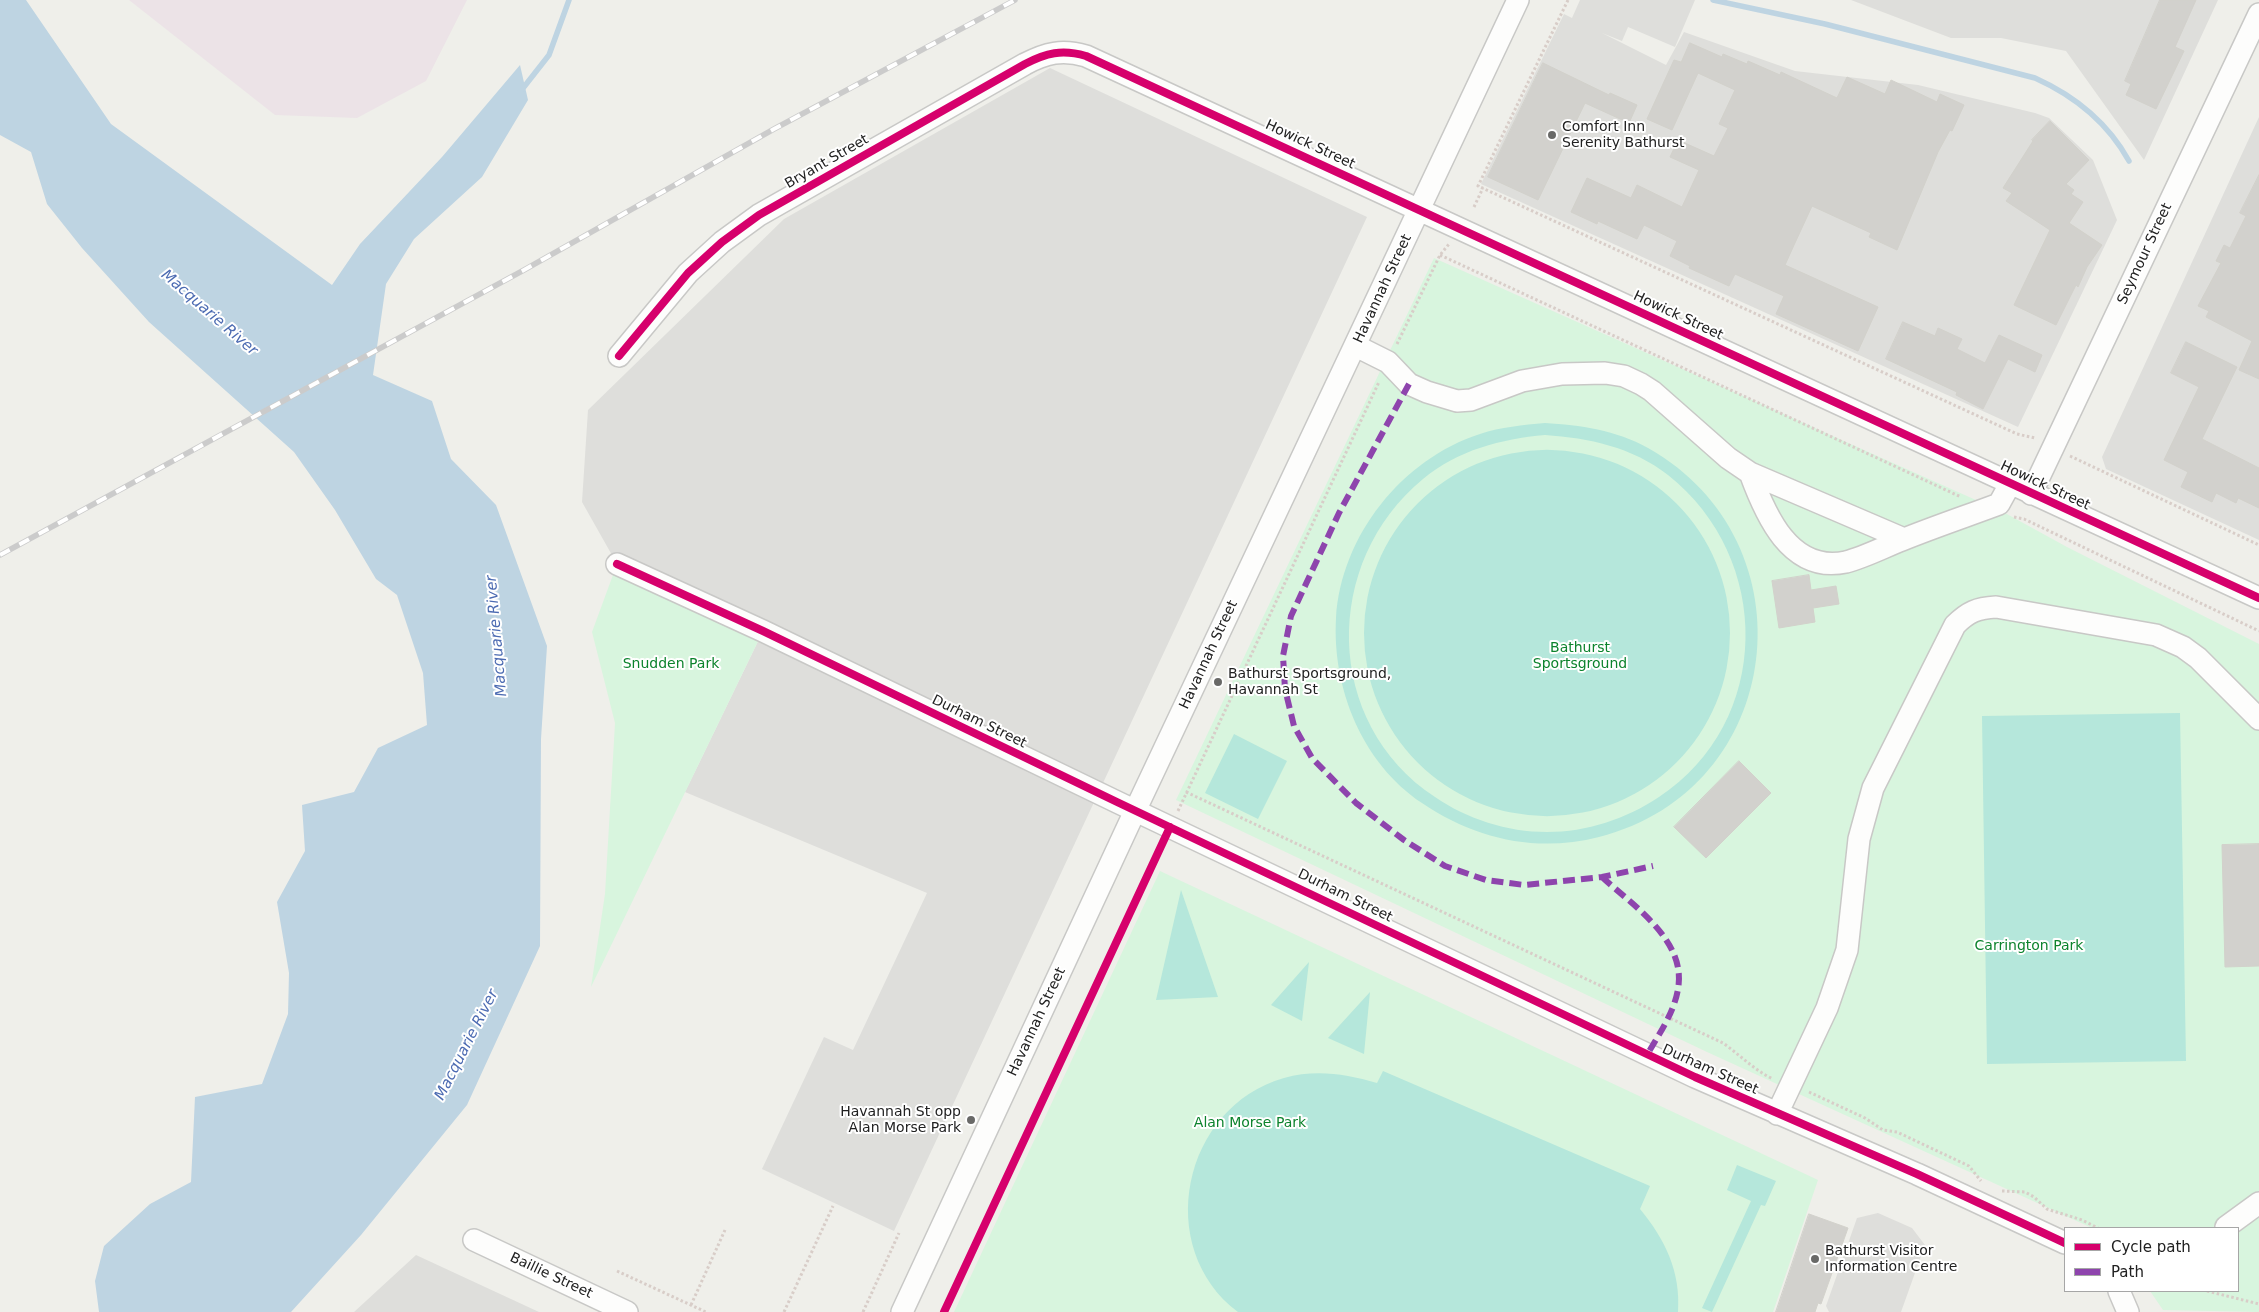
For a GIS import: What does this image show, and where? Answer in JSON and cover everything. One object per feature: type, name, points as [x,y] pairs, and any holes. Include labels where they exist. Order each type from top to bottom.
[{"type":"street","name":"Havannah Street","points":[[902,1312],[1135,811],[1518,0]]},
{"type":"street","name":"Seymour Street","points":[[2031,494],[2259,14]]},
{"type":"street","name":"Bryant Street","points":[[619,356],[688,274],[722,242],[759,215],[1039,56],[1055,52],[1071,52],[1086,56]]},
{"type":"street","name":"Howick Street","points":[[1086,56],[2259,598]]},
{"type":"street","points":[[1356,346],[1388,362],[1409,384],[1427,392],[1457,401],[1471,400],[1522,381],[1562,374],[1605,373],[1624,376],[1652,391],[1728,458],[1750,473],[1904,539]]},
{"type":"street","points":[[1750,473],[1760,500],[1779,533],[1792,548],[1809,558],[1826,563],[1844,562],[1999,504],[2010,484]]},
{"type":"street","name":"Durham Street","points":[[617,564],[763,631],[1694,1078],[1917,1174],[2064,1243]]},
{"type":"street","points":[[1777,1114],[1826,1008],[1846,950],[1859,839],[1873,788],[1955,625],[1966,614],[1976,609],[1996,607],[2156,635],[2183,647],[2198,658],[2259,719]]},
{"type":"street","points":[[2226,1227],[2259,1202]]},
{"type":"street","name":"Baillie Street","points":[[474,1240],[627,1312]]},
{"type":"street","points":[[2119,1292],[2128,1312]]},
{"type":"path","points":[[1568,0],[1478,186],[2008,430],[2035,438],[2259,545]]},
{"type":"path","points":[[1474,207],[1483,188]]},
{"type":"path","points":[[1170,827],[1388,362],[1440,255],[1452,241]]},
{"type":"path","points":[[1440,255],[1986,509],[2024,519],[2259,631]]},
{"type":"path","points":[[1186,792],[1723,1043],[1742,1056],[1758,1072],[1790,1086],[1813,1093],[1865,1118],[1883,1130],[1896,1132],[1969,1166],[1986,1184]]},
{"type":"path","points":[[2000,1191],[2026,1192],[2047,1209],[2082,1220],[2096,1227]]},
{"type":"path","points":[[784,1312],[833,1206]]},
{"type":"path","points":[[691,1305],[725,1230]]},
{"type":"path","points":[[863,1312],[899,1233]]},
{"type":"path","points":[[617,1271],[706,1312]]},
{"type":"path","points":[[2211,1292],[2259,1304]]},
{"type":"shaded area","points":[[129,0],[467,0],[426,81],[357,118],[275,115]]},
{"type":"shaded area","points":[[1580,0],[1695,0],[1675,47],[1628,27],[1622,41],[1602,33],[1666,65],[1684,32],[1795,71],[1918,85],[2035,113],[2049,118],[2093,160],[2117,220],[2018,427],[1481,184],[1564,14],[1572,18]]},
{"type":"shaded area","points":[[1851,0],[2218,0],[2144,160],[2066,51],[2001,38],[1951,38]]},
{"type":"shaded area","points":[[1050,68],[1367,217],[894,1231],[762,1169],[824,1037],[853,1050],[927,893],[685,792],[763,631],[617,564],[582,502],[588,410],[784,219]]},
{"type":"shaded area","points":[[2259,117],[2259,540],[2106,469],[2102,457]]},
{"type":"shaded area","points":[[1878,1213],[1912,1228],[1925,1245],[1901,1312],[1829,1312],[1826,1306],[1857,1218]]},
{"type":"shaded area","points":[[416,1255],[539,1312],[354,1312]]},
{"type":"green space","points":[[1434,258],[2005,513],[2067,547],[2259,644],[2259,1312],[2163,1310],[2151,1292],[2239,1292],[2239,1227],[2090,1227],[1707,1052],[1176,800]]},
{"type":"green space","points":[[1545,423],[1585,427],[1611,433],[1636,442],[1648,448],[1702,490],[1737,542],[1755,600],[1756,660],[1741,718],[1709,770],[1662,811],[1599,837],[1552,844],[1529,843],[1507,839],[1463,826],[1422,803],[1401,786],[1383,767],[1367,745],[1355,722],[1339,671],[1336,644],[1336,618],[1340,588],[1350,558],[1363,530],[1401,482],[1425,462],[1452,446],[1480,434],[1512,427]],"holes":[[[1545,435],[1578,439],[1610,446],[1640,457],[1668,475],[1702,510],[1727,550],[1741,594],[1746,639],[1740,684],[1723,727],[1696,765],[1659,797],[1620,818],[1577,830],[1547,832],[1502,827],[1460,812],[1435,797],[1398,765],[1372,728],[1355,686],[1349,641],[1353,597],[1367,553],[1390,513],[1423,479],[1451,460],[1465,453],[1496,443]]]},
{"type":"green space","name":"Bathurst Sportsground","points":[[1547,450],[1583,453],[1617,464],[1649,481],[1677,503],[1699,531],[1716,563],[1727,597],[1730,633],[1727,669],[1716,703],[1699,735],[1677,763],[1649,785],[1617,802],[1583,813],[1547,816],[1511,813],[1477,802],[1445,785],[1417,763],[1395,735],[1378,703],[1367,669],[1364,633],[1367,597],[1378,563],[1395,531],[1417,503],[1445,481],[1477,464],[1511,453]]},
{"type":"green space","name":"Snudden Park","points":[[617,564],[763,631],[591,987],[605,894],[615,723],[592,632]]},
{"type":"green space","name":"Carrington Park","points":[[2180,713],[2186,1061],[1987,1064],[1982,716]]},
{"type":"green space","points":[[1234,734],[1287,761],[1258,819],[1205,793]]},
{"type":"green space","name":"Alan Morse Park","points":[[1160,871],[1818,1180],[1773,1312],[954,1312]]},
{"type":"green space","points":[[1181,890],[1218,997],[1156,1000]]},
{"type":"green space","points":[[1309,962],[1302,1021],[1271,1005]]},
{"type":"green space","points":[[1370,992],[1364,1054],[1328,1038]]},
{"type":"green space","name":"Alan Morse Park","points":[[1383,1071],[1650,1186],[1640,1209],[1657,1232],[1670,1257],[1677,1283],[1678,1312],[1238,1312],[1211,1285],[1195,1253],[1188,1217],[1191,1182],[1202,1148],[1222,1118],[1249,1094],[1284,1078],[1319,1073],[1354,1077],[1377,1083]]},
{"type":"green space","points":[[1737,1165],[1776,1181],[1765,1206],[1761,1205],[1712,1312],[1702,1308],[1751,1201],[1727,1190]]},
{"type":"water","name":"Macquarie River","points":[[0,0],[26,0],[111,124],[332,285],[360,244],[442,157],[520,65],[528,100],[482,177],[414,239],[386,284],[373,375],[432,401],[451,459],[496,505],[547,646],[541,739],[540,946],[467,1105],[361,1235],[291,1312],[99,1312],[95,1281],[104,1246],[150,1204],[191,1182],[195,1097],[262,1084],[288,1014],[289,973],[277,902],[305,851],[302,805],[354,792],[378,748],[427,725],[423,673],[397,595],[376,579],[335,510],[294,452],[149,322],[82,248],[47,204],[31,152],[0,135]]},
{"type":"building","points":[[2160,0],[2196,0],[2175,47],[2184,51],[2156,109],[2126,95],[2131,84],[2125,81]]},
{"type":"building","points":[[1690,43],[1722,57],[1723,54],[1747,64],[1748,61],[1780,75],[1781,72],[1837,98],[1847,77],[1885,94],[1891,80],[1937,102],[1940,94],[1964,105],[1952,131],[1950,130],[1938,152],[1897,250],[1869,237],[1871,233],[1812,206],[1785,265],[1878,307],[1858,351],[1776,314],[1784,296],[1735,274],[1729,286],[1689,268],[1690,266],[1670,256],[1677,241],[1644,225],[1637,239],[1598,221],[1597,224],[1571,212],[1587,178],[1631,198],[1637,185],[1682,207],[1699,170],[1670,157],[1678,140],[1714,156],[1728,128],[1719,124],[1735,90],[1698,73],[1672,130],[1647,119],[1674,60],[1681,62]]},
{"type":"building","points":[[1543,63],[1609,95],[1610,93],[1637,105],[1629,123],[1585,103],[1538,200],[1488,177]]},
{"type":"building","points":[[2050,121],[2089,160],[2066,184],[2074,190],[2071,194],[2083,202],[2069,223],[2102,245],[2087,267],[2078,287],[2076,285],[2056,325],[2014,305],[2050,230],[2006,201],[2012,193],[2003,188],[2032,140]]},
{"type":"building","points":[[2259,175],[2259,379],[2239,370],[2252,341],[2206,317],[2209,311],[2198,306],[2221,263],[2216,261],[2224,245],[2230,248],[2246,216],[2240,213]]},
{"type":"building","points":[[1903,322],[1935,336],[1938,328],[1962,339],[1957,349],[1985,363],[1999,335],[2042,355],[2035,372],[2008,359],[1983,409],[1956,395],[1957,392],[1886,359]]},
{"type":"building","points":[[2186,342],[2237,367],[2202,439],[2259,468],[2259,508],[2238,498],[2236,503],[2216,493],[2212,502],[2181,487],[2188,472],[2164,460],[2199,387],[2171,373]]},
{"type":"building","points":[[1809,575],[1811,590],[1836,586],[1839,604],[1813,608],[1815,622],[1779,628],[1772,581]]},
{"type":"building","points":[[1739,761],[1771,793],[1706,858],[1674,827]]},
{"type":"building","points":[[2259,844],[2259,966],[2225,967],[2222,845]]},
{"type":"building","name":"Bathurst Visitor Information Centre","points":[[1809,1214],[1848,1228],[1821,1304],[1818,1303],[1815,1312],[1776,1312]]},
{"type":"waterway","points":[[520,92],[549,55],[569,0]]},
{"type":"waterway","points":[[1713,0],[1825,24],[2035,78],[2064,93],[2089,112],[2121,147],[2129,161]]},
{"type":"railway","points":[[0,555],[524,270],[774,129],[1015,0]]},
{"type":"marked path","points":[[1409,384],[1339,513],[1291,616],[1283,656],[1285,689],[1294,726],[1312,758],[1356,803],[1404,840],[1445,866],[1486,880],[1524,885],[1602,877],[1653,866]]},
{"type":"marked path","points":[[1602,877],[1655,925],[1666,939],[1679,971],[1678,989],[1673,1006],[1666,1023],[1647,1055]]},
{"type":"cycle path","points":[[619,356],[688,273],[722,242],[759,215],[1025,64],[1054,53],[1077,54],[1086,56],[2259,598]]},
{"type":"cycle path","points":[[617,564],[763,631],[1695,1077],[1917,1174],[2064,1243]]},
{"type":"cycle path","points":[[944,1312],[1170,827]]},
{"type":"place","name":"Comfort Inn Serenity Bathurst","points":[[1552,135]]},
{"type":"place","name":"Bathurst Sportsground, Havannah St","points":[[1218,682]]},
{"type":"place","name":"Havannah St opp Alan Morse Park","points":[[971,1120]]},
{"type":"place","name":"Bathurst Visitor Information Centre","points":[[1815,1259]]}]
